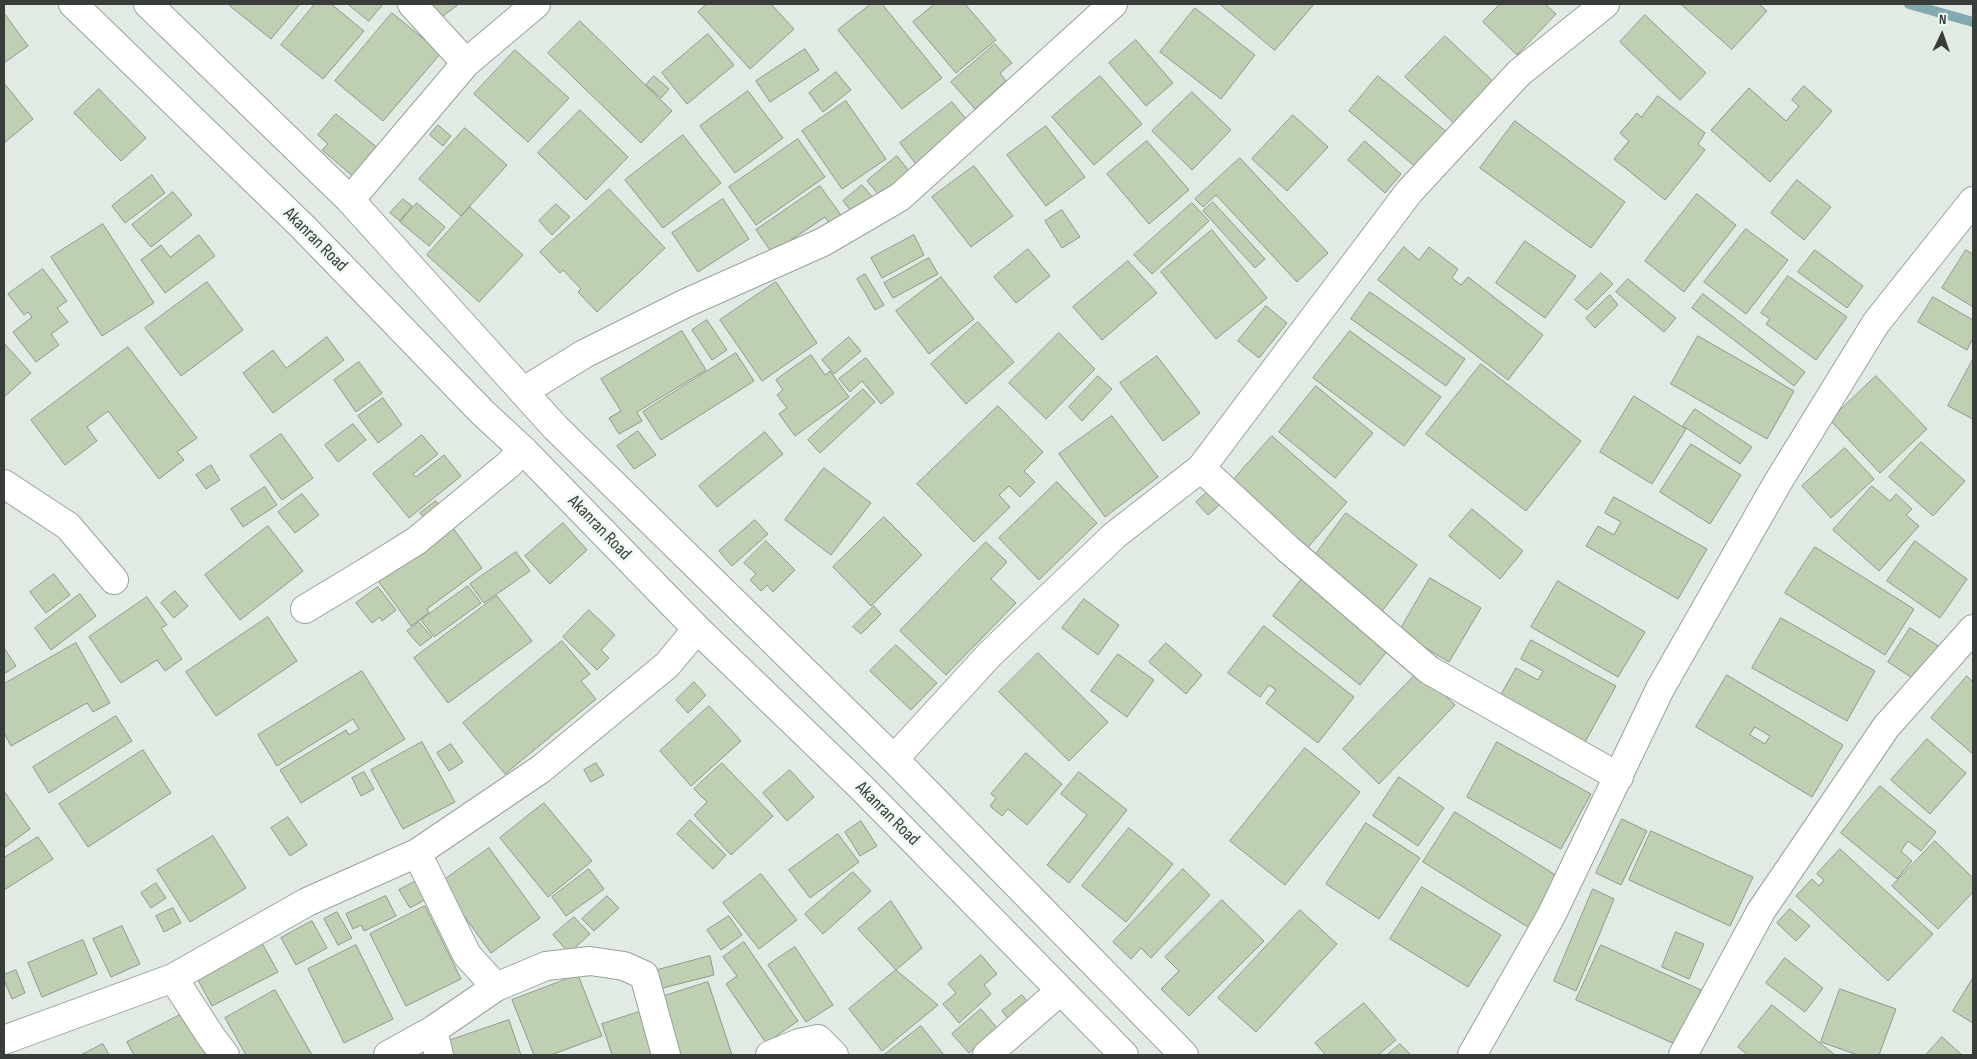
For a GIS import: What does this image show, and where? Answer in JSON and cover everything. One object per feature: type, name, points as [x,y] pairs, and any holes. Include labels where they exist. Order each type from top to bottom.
[{"type":"street","name":"Akanran Road","points":[[73,4],[303,227],[482,412],[523,450],[697,629],[861,787],[1124,1055]]},
{"type":"street","points":[[148,4],[350,200],[555,427],[894,759],[1184,1055]]},
{"type":"street","points":[[412,4],[466,63]]},
{"type":"street","points":[[350,200],[466,63],[536,4]]},
{"type":"street","points":[[524,391],[584,354],[686,303],[823,242],[900,196],[1114,4]]},
{"type":"street","points":[[894,759],[990,654],[1115,535],[1201,468],[1409,192],[1519,73],[1605,4]]},
{"type":"street","points":[[1472,1055],[1552,916],[1660,689],[1778,482],[1876,323],[1973,201]]},
{"type":"street","points":[[305,608],[368,572],[416,541],[508,465],[523,450]]},
{"type":"street","points":[[1201,468],[1288,549],[1429,670],[1619,776]]},
{"type":"street","points":[[4,484],[68,526],[114,580]]},
{"type":"street","points":[[4,1040],[173,978],[307,902],[417,853],[541,769],[668,665],[697,629]]},
{"type":"street","points":[[1683,1055],[1761,911],[1886,727],[1973,630]]},
{"type":"street","points":[[417,853],[467,955],[496,987]]},
{"type":"street","points":[[388,1055],[436,1043],[496,987],[546,966],[590,961],[624,966],[644,975],[666,1055]]},
{"type":"street","points":[[173,978],[225,1055]]},
{"type":"street","points":[[987,1055],[1060,991]]},
{"type":"street","points":[[770,1055],[799,1043],[818,1039],[834,1055]]},
{"type":"building","points":[[232,4],[300,4],[271,39],[230,6]]},
{"type":"building","points":[[315,4],[331,4],[364,31],[323,79],[281,45]]},
{"type":"building","points":[[348,4],[383,4],[369,21]]},
{"type":"building","points":[[427,4],[459,4],[439,19]]},
{"type":"building","points":[[707,4],[771,4],[794,29],[750,69],[698,12]]},
{"type":"building","points":[[871,4],[882,4],[942,78],[902,109],[838,30]]},
{"type":"building","points":[[935,4],[965,4],[996,40],[956,73],[913,22]]},
{"type":"building","points":[[1220,4],[1314,4],[1275,50]]},
{"type":"building","points":[[1500,4],[1545,4],[1556,14],[1517,55],[1483,22]]},
{"type":"building","points":[[1681,4],[1759,4],[1767,11],[1732,49]]},
{"type":"building","points":[[1195,8],[1255,55],[1221,99],[1160,52]]},
{"type":"building","points":[[4,13],[28,46],[4,63]]},
{"type":"building","points":[[392,13],[441,53],[383,121],[335,81]]},
{"type":"building","points":[[1645,15],[1706,73],[1680,100],[1620,42]]},
{"type":"building","points":[[580,21],[672,111],[641,143],[548,53]]},
{"type":"building","points":[[708,34],[734,65],[687,104],[662,73]]},
{"type":"building","points":[[1445,36],[1498,86],[1458,127],[1405,77]]},
{"type":"building","points":[[1136,40],[1173,83],[1146,106],[1109,63]]},
{"type":"building","points":[[995,44],[1012,63],[1000,73],[1006,81],[975,109],[951,82]]},
{"type":"building","points":[[805,49],[819,70],[770,102],[756,81]]},
{"type":"building","points":[[515,50],[569,98],[528,142],[474,94]]},
{"type":"building","points":[[836,72],[851,90],[823,112],[809,93]]},
{"type":"building","points":[[654,76],[669,89],[661,98],[646,85]]},
{"type":"building","points":[[1100,76],[1142,124],[1094,165],[1052,117]]},
{"type":"building","points":[[1378,76],[1448,133],[1418,169],[1349,111]]},
{"type":"building","points":[[4,83],[33,119],[4,143]]},
{"type":"building","points":[[1804,86],[1832,111],[1770,182],[1711,130],[1749,88],[1786,121],[1799,106],[1792,100]]},
{"type":"building","points":[[99,89],[146,138],[121,161],[74,113]]},
{"type":"building","points":[[748,91],[783,138],[735,173],[700,126]]},
{"type":"building","points":[[1192,92],[1231,130],[1192,170],[1152,131]]},
{"type":"building","points":[[1658,96],[1705,133],[1698,144],[1705,150],[1665,200],[1614,159],[1629,141],[1620,133],[1637,113],[1641,117]]},
{"type":"building","points":[[846,101],[886,159],[842,189],[802,131]]},
{"type":"building","points":[[952,102],[971,125],[918,167],[900,143]]},
{"type":"building","points":[[580,110],[628,157],[586,200],[538,153]]},
{"type":"building","points":[[336,114],[379,149],[355,178],[322,150],[328,144],[318,135]]},
{"type":"building","points":[[1293,115],[1328,147],[1287,191],[1252,159]]},
{"type":"building","points":[[1515,121],[1625,202],[1591,248],[1480,168]]},
{"type":"building","points":[[438,125],[451,136],[443,146],[430,135]]},
{"type":"building","points":[[1046,126],[1085,177],[1046,206],[1007,155]]},
{"type":"building","points":[[465,128],[507,165],[461,216],[419,179]]},
{"type":"building","points":[[683,135],[721,183],[663,228],[625,180]]},
{"type":"building","points":[[798,139],[825,177],[756,225],[729,187]]},
{"type":"building","points":[[1147,141],[1189,190],[1149,224],[1107,174]]},
{"type":"building","points":[[1365,141],[1401,174],[1385,193],[1348,160]]},
{"type":"building","points":[[897,156],[909,171],[879,195],[867,181]]},
{"type":"building","points":[[1240,158],[1328,253],[1297,282],[1216,195],[1203,207],[1195,199]]},
{"type":"building","points":[[974,166],[1013,216],[971,247],[932,197]]},
{"type":"building","points":[[152,175],[165,193],[125,223],[112,206]]},
{"type":"building","points":[[1797,180],[1831,207],[1804,240],[1771,213]]},
{"type":"building","points":[[862,185],[876,201],[856,217],[843,201]]},
{"type":"building","points":[[820,186],[843,218],[831,226],[825,217],[772,253],[756,230]]},
{"type":"building","points":[[609,189],[665,248],[597,312],[578,292],[581,289],[563,270],[560,273],[540,252]]},
{"type":"building","points":[[173,192],[192,215],[151,247],[132,225]]},
{"type":"building","points":[[1697,194],[1736,225],[1684,292],[1645,261]]},
{"type":"building","points":[[403,199],[412,206],[400,221],[390,213]]},
{"type":"building","points":[[723,199],[749,239],[698,272],[672,233]]},
{"type":"building","points":[[1213,202],[1265,259],[1255,268],[1203,211]]},
{"type":"building","points":[[417,203],[445,227],[429,246],[400,222]]},
{"type":"building","points":[[1192,203],[1209,221],[1152,274],[1134,255]]},
{"type":"building","points":[[556,204],[570,217],[552,235],[539,221]]},
{"type":"building","points":[[470,207],[523,255],[479,302],[427,255]]},
{"type":"building","points":[[1062,210],[1080,237],[1062,248],[1045,221]]},
{"type":"building","points":[[103,224],[154,303],[102,336],[51,257]]},
{"type":"building","points":[[1746,229],[1788,260],[1746,314],[1704,282]]},
{"type":"building","points":[[1212,230],[1267,298],[1216,339],[1161,272]]},
{"type":"building","points":[[199,235],[215,256],[165,293],[141,260],[161,245],[170,257]]},
{"type":"building","points":[[914,235],[924,255],[882,278],[871,258]]},
{"type":"building","points":[[1525,241],[1576,276],[1545,318],[1496,283]]},
{"type":"building","points":[[1404,247],[1419,260],[1429,247],[1458,269],[1452,278],[1461,285],[1468,277],[1543,335],[1508,380],[1378,280]]},
{"type":"building","points":[[1028,249],[1050,276],[1016,303],[994,277]]},
{"type":"building","points":[[1815,250],[1863,286],[1847,308],[1798,272]]},
{"type":"building","points":[[1966,250],[1973,254],[1973,307],[1942,288]]},
{"type":"building","points":[[929,258],[938,274],[893,298],[884,283]]},
{"type":"building","points":[[1128,261],[1157,293],[1102,340],[1073,307]]},
{"type":"building","points":[[43,269],[67,301],[57,308],[68,322],[51,334],[59,345],[36,362],[13,332],[32,317],[28,312],[24,315],[8,294]]},
{"type":"building","points":[[1601,273],[1613,284],[1587,310],[1575,300]]},
{"type":"building","points":[[865,274],[884,305],[875,310],[857,279]]},
{"type":"building","points":[[1788,276],[1847,317],[1816,360],[1766,324],[1770,319],[1761,313]]},
{"type":"building","points":[[941,277],[974,319],[929,354],[896,311]]},
{"type":"building","points":[[1628,279],[1676,318],[1664,332],[1616,292]]},
{"type":"building","points":[[207,282],[243,330],[181,376],[145,328]]},
{"type":"building","points":[[776,282],[817,343],[762,381],[720,320]]},
{"type":"building","points":[[1370,292],[1465,359],[1446,386],[1351,319]]},
{"type":"building","points":[[1703,294],[1805,372],[1794,386],[1692,308]]},
{"type":"building","points":[[1610,295],[1618,305],[1595,328],[1586,318]]},
{"type":"building","points":[[1933,297],[1973,320],[1973,338],[1967,350],[1918,322]]},
{"type":"building","points":[[1266,306],[1287,323],[1259,358],[1238,341]]},
{"type":"building","points":[[707,320],[727,350],[712,360],[692,330]]},
{"type":"building","points":[[978,322],[1014,362],[966,404],[931,364]]},
{"type":"building","points":[[682,331],[706,370],[637,412],[642,421],[619,434],[609,418],[621,411],[601,379]]},
{"type":"building","points":[[1350,331],[1441,397],[1404,446],[1313,378]]},
{"type":"building","points":[[1059,333],[1095,369],[1046,419],[1009,383]]},
{"type":"building","points":[[1698,336],[1794,391],[1767,439],[1671,384]]},
{"type":"building","points":[[327,337],[344,360],[273,413],[243,373],[273,350],[286,368]]},
{"type":"building","points":[[849,337],[861,351],[834,374],[822,360]]},
{"type":"building","points":[[4,343],[31,373],[4,397]]},
{"type":"building","points":[[128,347],[197,438],[177,452],[184,460],[159,479],[108,411],[87,427],[97,441],[65,465],[31,420]]},
{"type":"building","points":[[736,353],[754,381],[661,440],[643,412]]},
{"type":"building","points":[[811,355],[825,375],[830,371],[849,397],[795,436],[779,414],[787,408],[777,395],[783,390],[776,380]]},
{"type":"building","points":[[1157,356],[1200,413],[1163,441],[1120,383]]},
{"type":"building","points":[[866,358],[894,393],[881,404],[862,381],[850,392],[839,379]]},
{"type":"building","points":[[1973,359],[1973,419],[1948,406]]},
{"type":"building","points":[[359,362],[382,393],[356,412],[334,380]]},
{"type":"building","points":[[1481,364],[1581,441],[1526,511],[1426,434]]},
{"type":"building","points":[[1098,376],[1112,389],[1082,421],[1069,407]]},
{"type":"building","points":[[1876,376],[1927,429],[1880,473],[1830,420]]},
{"type":"building","points":[[1316,386],[1373,433],[1335,478],[1279,432]]},
{"type":"building","points":[[863,389],[875,402],[820,453],[808,440]]},
{"type":"building","points":[[1634,396],[1686,429],[1652,484],[1600,452]]},
{"type":"building","points":[[383,398],[402,425],[378,443],[358,416]]},
{"type":"building","points":[[998,406],[1043,452],[1024,471],[1035,482],[1020,497],[1009,486],[999,495],[1010,507],[974,542],[917,484]]},
{"type":"building","points":[[1695,409],[1752,447],[1740,464],[1683,426]]},
{"type":"building","points":[[1112,416],[1158,477],[1105,517],[1059,454]]},
{"type":"building","points":[[353,424],[366,440],[338,462],[325,445]]},
{"type":"building","points":[[638,431],[656,455],[634,469],[617,446]]},
{"type":"building","points":[[765,432],[783,454],[717,507],[699,486]]},
{"type":"building","points":[[281,434],[313,478],[282,500],[250,456]]},
{"type":"building","points":[[422,435],[438,454],[413,474],[416,477],[444,455],[461,476],[409,518],[373,474]]},
{"type":"building","points":[[1272,436],[1347,502],[1304,552],[1228,486]]},
{"type":"building","points":[[1921,442],[1965,481],[1933,516],[1889,477]]},
{"type":"building","points":[[1691,444],[1741,475],[1710,524],[1660,492]]},
{"type":"building","points":[[1845,448],[1874,479],[1831,518],[1802,486]]},
{"type":"building","points":[[211,465],[220,480],[206,489],[196,475]]},
{"type":"building","points":[[824,468],[871,503],[831,555],[785,520]]},
{"type":"building","points":[[1057,482],[1097,523],[1039,580],[999,538]]},
{"type":"building","points":[[1872,486],[1890,501],[1896,494],[1912,509],[1906,515],[1919,526],[1879,571],[1833,530]]},
{"type":"building","points":[[265,487],[277,505],[243,527],[231,509]]},
{"type":"building","points":[[1211,489],[1223,502],[1208,515],[1196,502]]},
{"type":"building","points":[[302,494],[319,515],[295,533],[278,512]]},
{"type":"building","points":[[1614,497],[1707,549],[1678,599],[1586,546],[1598,526],[1614,535],[1621,522],[1605,513]]},
{"type":"building","points":[[436,501],[444,511],[428,523],[420,513]]},
{"type":"building","points":[[1472,509],[1523,551],[1500,579],[1449,536]]},
{"type":"building","points":[[1346,513],[1417,565],[1380,614],[1310,562]]},
{"type":"building","points":[[884,517],[922,555],[871,606],[833,567]]},
{"type":"building","points":[[755,520],[768,534],[732,566],[719,551]]},
{"type":"building","points":[[563,523],[587,550],[550,584],[525,556]]},
{"type":"building","points":[[268,526],[303,571],[240,620],[205,575]]},
{"type":"building","points":[[453,528],[482,568],[427,609],[429,613],[411,626],[379,582]]},
{"type":"building","points":[[766,541],[795,570],[773,592],[767,585],[761,591],[750,580],[756,574],[744,563]]},
{"type":"building","points":[[1915,541],[1967,579],[1940,618],[1887,581]]},
{"type":"building","points":[[986,542],[1007,562],[991,579],[1016,603],[946,675],[900,631]]},
{"type":"building","points":[[1815,547],[1914,609],[1885,655],[1785,593]]},
{"type":"building","points":[[516,552],[530,571],[484,603],[470,584]]},
{"type":"building","points":[[54,574],[70,595],[46,613],[30,592]]},
{"type":"building","points":[[1304,576],[1392,645],[1360,685],[1273,616]]},
{"type":"building","points":[[1430,578],[1481,608],[1449,662],[1399,632]]},
{"type":"building","points":[[1558,581],[1645,632],[1618,677],[1531,627]]},
{"type":"building","points":[[468,586],[481,603],[434,637],[421,620]]},
{"type":"building","points":[[378,587],[396,610],[382,621],[380,617],[372,623],[356,603]]},
{"type":"building","points":[[175,591],[188,606],[174,618],[161,603]]},
{"type":"building","points":[[80,594],[96,616],[51,650],[35,628]]},
{"type":"building","points":[[497,596],[532,641],[448,703],[414,658]]},
{"type":"building","points":[[147,597],[167,625],[161,628],[182,659],[165,671],[157,660],[121,683],[89,637]]},
{"type":"building","points":[[1084,599],[1119,625],[1098,655],[1062,628]]},
{"type":"building","points":[[874,606],[881,614],[861,634],[853,627]]},
{"type":"building","points":[[589,610],[615,635],[601,650],[609,658],[597,670],[563,637]]},
{"type":"building","points":[[268,617],[297,661],[216,716],[186,672]]},
{"type":"building","points":[[1781,618],[1875,671],[1847,721],[1752,668]]},
{"type":"building","points":[[419,622],[432,637],[420,646],[407,631]]},
{"type":"building","points":[[1264,626],[1354,697],[1318,743],[1266,703],[1276,690],[1269,685],[1260,697],[1228,673]]},
{"type":"building","points":[[1910,628],[1940,647],[1917,681],[1888,662]]},
{"type":"building","points":[[1531,640],[1616,686],[1585,742],[1500,696],[1516,668],[1538,680],[1543,671],[1521,659]]},
{"type":"building","points":[[562,641],[590,674],[581,681],[596,699],[505,774],[463,723]]},
{"type":"building","points":[[76,643],[110,703],[93,712],[87,703],[11,746],[4,733],[4,684]]},
{"type":"building","points":[[1166,643],[1202,675],[1186,694],[1149,662]]},
{"type":"building","points":[[896,645],[937,683],[911,710],[870,671]]},
{"type":"building","points":[[4,648],[16,666],[4,674]]},
{"type":"building","points":[[1038,653],[1108,722],[1069,761],[999,692]]},
{"type":"building","points":[[1118,654],[1154,680],[1127,717],[1091,691]]},
{"type":"building","points":[[362,671],[405,739],[301,803],[280,770],[346,730],[349,735],[359,729],[353,719],[277,766],[258,735]]},
{"type":"building","points":[[1419,671],[1455,705],[1379,784],[1343,749]]},
{"type":"building","points":[[1727,675],[1843,745],[1812,797],[1696,727]],"holes":[[[1755,727],[1770,736],[1765,744],[1750,735]]]},
{"type":"building","points":[[1967,676],[1973,682],[1973,754],[1931,718]]},
{"type":"building","points":[[694,682],[706,695],[688,713],[676,700]]},
{"type":"building","points":[[709,706],[741,741],[691,786],[660,751]]},
{"type":"building","points":[[116,716],[132,741],[49,793],[33,767]]},
{"type":"building","points":[[1927,739],[1966,773],[1930,814],[1891,780]]},
{"type":"building","points":[[422,742],[455,802],[403,829],[371,770]]},
{"type":"building","points":[[1497,742],[1591,794],[1561,849],[1467,797]]},
{"type":"building","points":[[451,744],[463,762],[449,771],[437,753]]},
{"type":"building","points":[[1305,748],[1360,792],[1285,885],[1230,841]]},
{"type":"building","points":[[143,750],[171,793],[88,847],[59,804]]},
{"type":"building","points":[[1026,753],[1062,784],[1027,825],[1008,809],[1002,816],[990,806],[996,798],[991,794]]},
{"type":"building","points":[[596,763],[604,775],[591,782],[584,770]]},
{"type":"building","points":[[722,763],[773,816],[731,855],[694,815],[707,802],[694,789]]},
{"type":"building","points":[[790,770],[814,797],[787,821],[763,793]]},
{"type":"building","points":[[364,772],[374,789],[361,796],[352,778]]},
{"type":"building","points":[[1079,772],[1127,810],[1069,883],[1047,865],[1087,815],[1061,794]]},
{"type":"building","points":[[1399,777],[1444,808],[1418,846],[1373,816]]},
{"type":"building","points":[[1880,786],[1936,832],[1921,851],[1908,841],[1901,851],[1912,861],[1897,879],[1841,833]]},
{"type":"building","points":[[4,791],[30,829],[4,848]]},
{"type":"building","points":[[544,803],[592,861],[548,897],[500,838]]},
{"type":"building","points":[[1455,812],[1562,879],[1531,929],[1423,862]]},
{"type":"building","points":[[288,817],[307,845],[290,856],[271,828]]},
{"type":"building","points":[[1622,819],[1647,831],[1621,885],[1596,873]]},
{"type":"building","points":[[690,820],[726,855],[713,869],[677,834]]},
{"type":"building","points":[[861,821],[877,846],[860,856],[845,832]]},
{"type":"building","points":[[1366,823],[1420,858],[1379,919],[1326,884]]},
{"type":"building","points":[[1129,828],[1173,864],[1126,922],[1082,886]]},
{"type":"building","points":[[1651,831],[1753,877],[1730,926],[1629,880]]},
{"type":"building","points":[[838,834],[859,862],[810,898],[789,870]]},
{"type":"building","points":[[213,836],[246,888],[190,922],[157,870]]},
{"type":"building","points":[[38,837],[53,859],[4,890],[4,858]]},
{"type":"building","points":[[1935,841],[1973,878],[1973,892],[1938,929],[1892,886]]},
{"type":"building","points":[[489,848],[540,918],[491,953],[440,883]]},
{"type":"building","points":[[1840,849],[1933,934],[1888,981],[1796,896],[1812,879],[1819,886],[1824,880],[1817,874]]},
{"type":"building","points":[[589,869],[604,889],[566,916],[552,897]]},
{"type":"building","points":[[1183,869],[1210,895],[1151,958],[1141,948],[1131,959],[1113,942]]},
{"type":"building","points":[[853,872],[871,891],[823,934],[805,914]]},
{"type":"building","points":[[761,874],[797,920],[759,949],[723,903]]},
{"type":"building","points":[[422,878],[432,896],[410,908],[399,890]]},
{"type":"building","points":[[156,883],[166,898],[151,908],[141,893]]},
{"type":"building","points":[[1422,887],[1501,935],[1468,987],[1390,939]]},
{"type":"building","points":[[1593,889],[1614,899],[1576,991],[1554,981]]},
{"type":"building","points":[[386,896],[396,916],[364,931],[361,925],[353,929],[346,914]]},
{"type":"building","points":[[607,896],[619,908],[594,931],[582,919]]},
{"type":"building","points":[[1222,900],[1264,941],[1189,1016],[1161,989],[1179,971],[1165,957]]},
{"type":"building","points":[[891,901],[922,948],[896,970],[858,929]]},
{"type":"building","points":[[425,906],[461,979],[406,1006],[370,934]]},
{"type":"building","points":[[173,908],[181,923],[164,932],[156,916]]},
{"type":"building","points":[[1790,909],[1810,926],[1796,941],[1777,923]]},
{"type":"building","points":[[1300,910],[1337,944],[1256,1032],[1218,998]]},
{"type":"building","points":[[337,912],[352,938],[338,945],[324,919]]},
{"type":"building","points":[[729,916],[742,935],[721,950],[707,930]]},
{"type":"building","points":[[574,917],[590,934],[569,953],[553,935]]},
{"type":"building","points":[[312,921],[327,948],[296,965],[281,938]]},
{"type":"building","points":[[122,926],[140,964],[111,977],[93,939]]},
{"type":"building","points":[[1676,932],[1704,944],[1689,979],[1662,967]]},
{"type":"building","points":[[83,940],[97,974],[42,997],[28,963]]},
{"type":"building","points":[[744,942],[798,1021],[766,1043],[726,984],[737,976],[723,957]]},
{"type":"building","points":[[262,943],[278,972],[212,1006],[197,978]]},
{"type":"building","points":[[356,945],[393,1019],[344,1043],[308,969]]},
{"type":"building","points":[[1601,945],[1701,990],[1677,1045],[1576,1000]]},
{"type":"building","points":[[795,947],[833,1005],[806,1022],[768,965]]},
{"type":"building","points":[[981,955],[997,974],[984,985],[991,994],[959,1023],[943,1004],[956,993],[948,984]]},
{"type":"building","points":[[710,956],[714,975],[655,990],[650,972]]},
{"type":"building","points":[[1785,958],[1823,988],[1805,1012],[1766,983]]},
{"type":"building","points":[[16,970],[25,993],[12,999],[4,980],[4,975]]},
{"type":"building","points":[[896,970],[938,1005],[882,1051],[849,1009]]},
{"type":"building","points":[[578,975],[602,1036],[551,1055],[534,1055],[512,1000]]},
{"type":"building","points":[[1973,978],[1973,1023],[1953,1011]]},
{"type":"building","points":[[708,982],[732,1055],[677,1055],[658,998]]},
{"type":"building","points":[[1840,989],[1896,1009],[1879,1055],[1858,1055],[1821,1042]]},
{"type":"building","points":[[275,990],[312,1055],[246,1055],[225,1018]]},
{"type":"building","points":[[1022,995],[1034,1009],[1014,1026],[1002,1011]]},
{"type":"building","points":[[1364,1003],[1396,1040],[1378,1055],[1326,1055],[1315,1043]]},
{"type":"building","points":[[1772,1005],[1835,1055],[1748,1055],[1738,1047]]},
{"type":"building","points":[[981,1009],[997,1028],[969,1053],[952,1034]]},
{"type":"building","points":[[645,1010],[660,1055],[612,1055],[602,1024]]},
{"type":"building","points":[[184,1013],[207,1055],[134,1055],[127,1042]]},
{"type":"building","points":[[509,1020],[521,1055],[453,1055],[448,1041]]},
{"type":"building","points":[[921,1026],[944,1055],[884,1055]]},
{"type":"building","points":[[1942,1037],[1962,1055],[1926,1055]]},
{"type":"building","points":[[103,1044],[109,1055],[81,1055]]},
{"type":"building","points":[[1400,1044],[1411,1055],[1387,1055]]},
{"type":"waterway","points":[[1909,4],[1973,22]]}]
